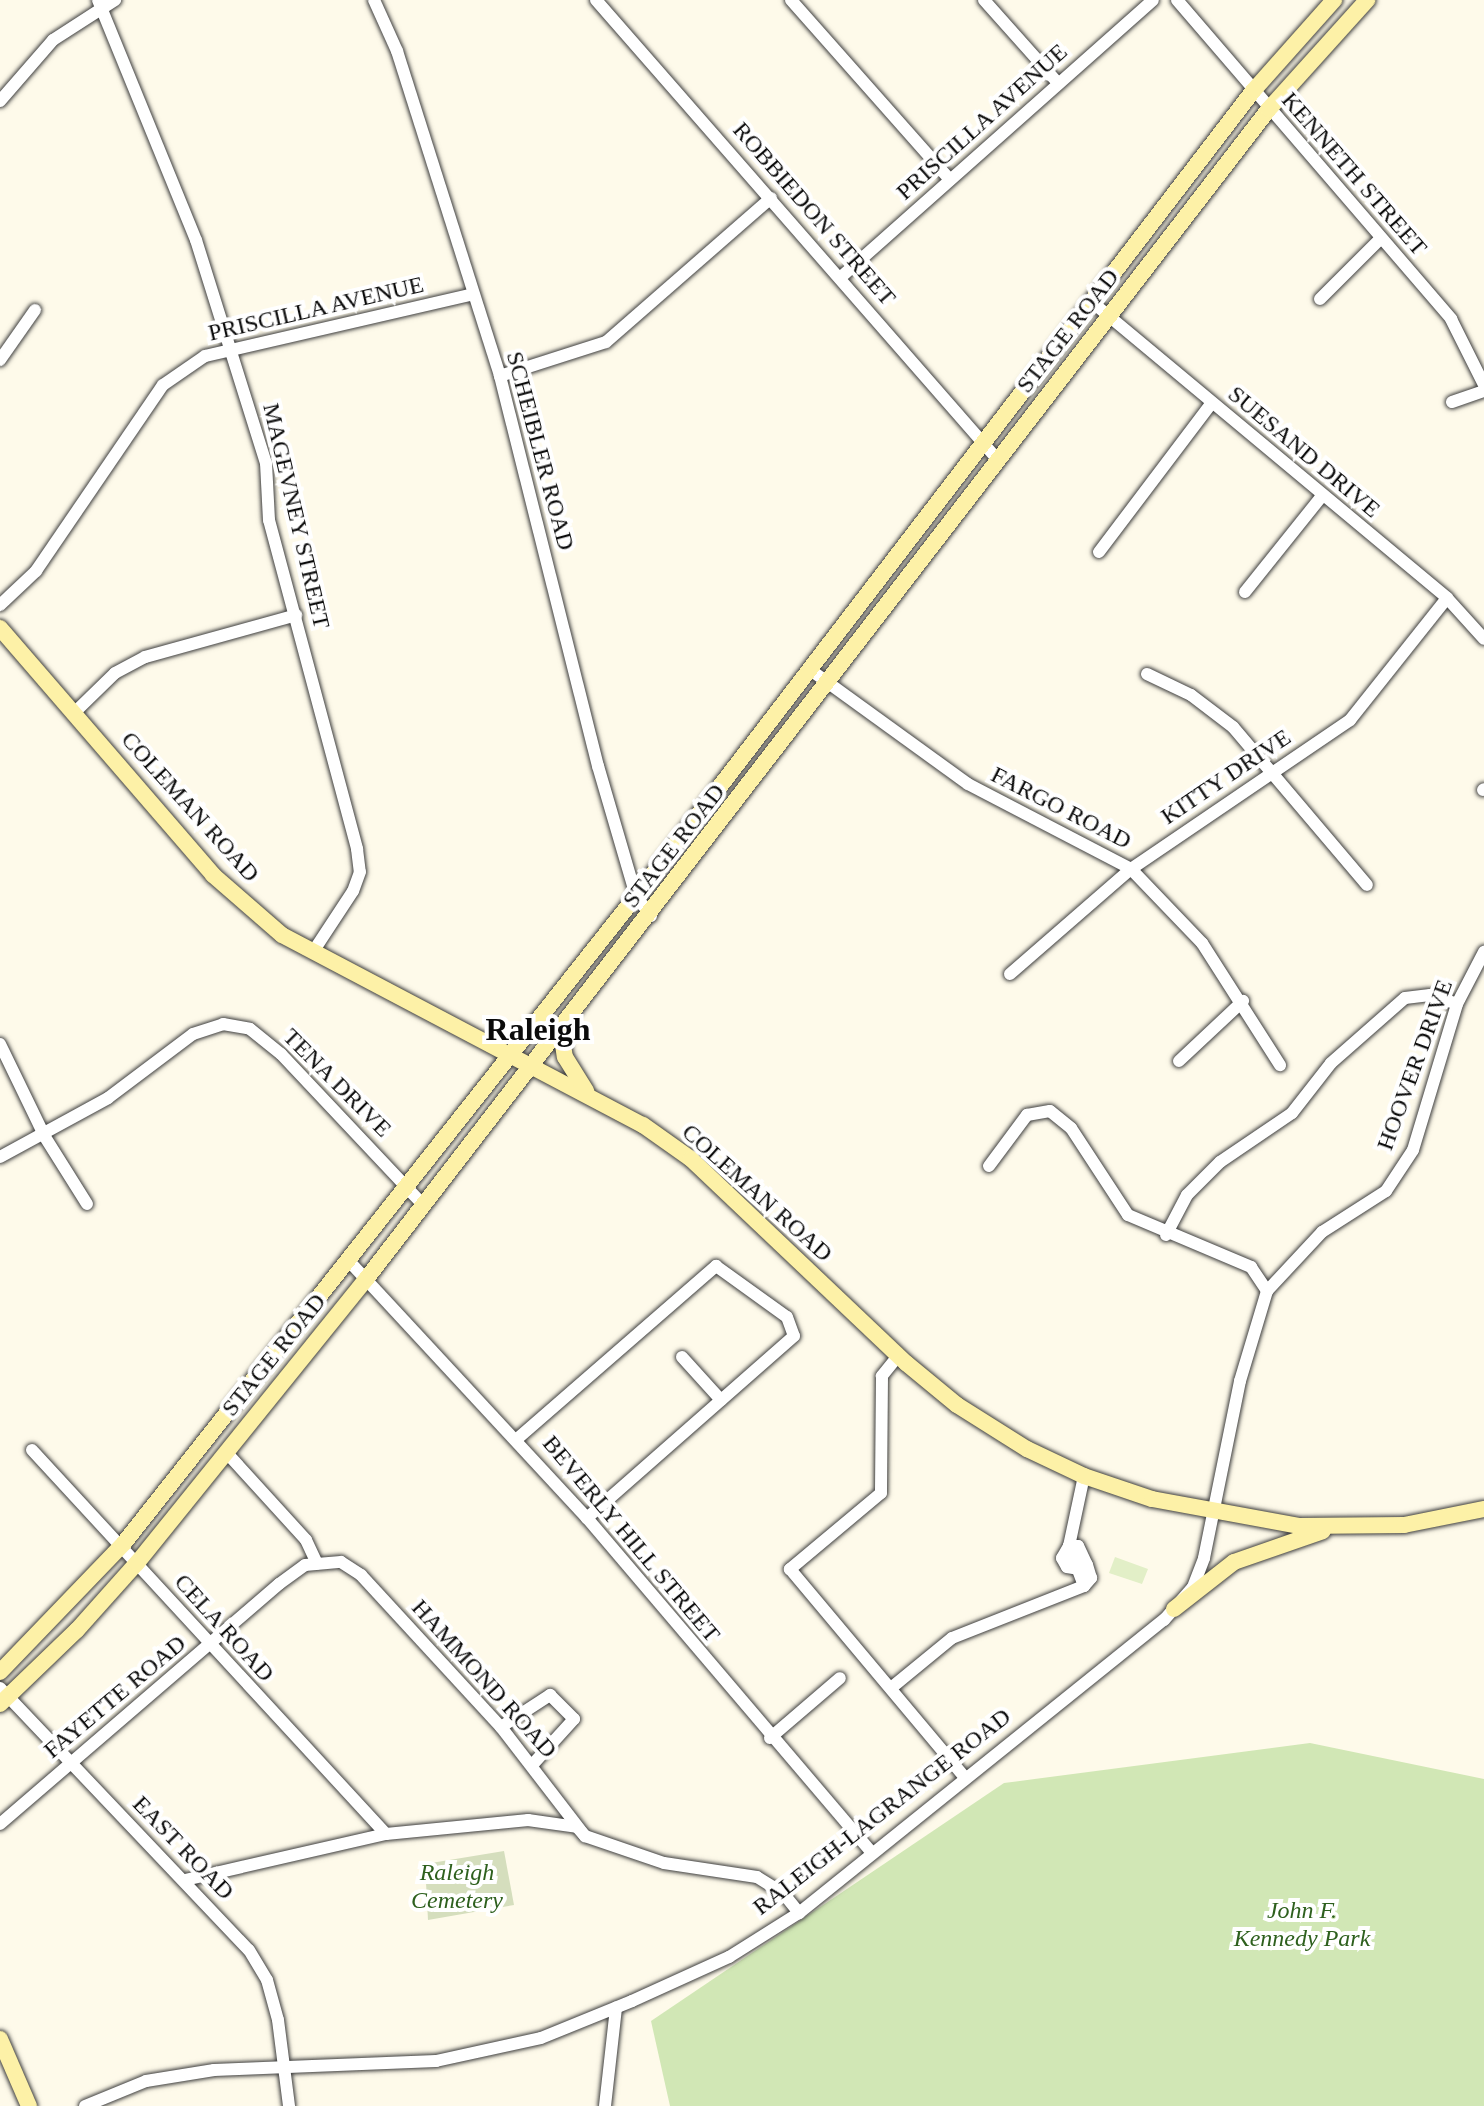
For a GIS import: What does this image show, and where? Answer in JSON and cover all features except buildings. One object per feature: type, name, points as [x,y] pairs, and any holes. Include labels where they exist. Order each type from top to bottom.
[{"type":"main road","name":"STAGE ROAD","points":[[0,1672],[122,1545],[636,896],[1253,91],[1334,0]]},
{"type":"main road","name":"STAGE ROAD","points":[[3,1696],[137,1563],[367,1278],[651,916],[1269,109],[1367,0]]},
{"type":"main road","name":"COLEMAN ROAD","points":[[0,628],[213,875],[282,935],[531,1068],[586,1091],[691,1159],[898,1356],[957,1405],[1027,1449],[1084,1476],[1214,1512]]},
{"type":"main road","points":[[561,1030],[565,1057],[586,1091]]},
{"type":"main road","points":[[1214,1512],[1299,1526],[1338,1526],[1404,1525],[1484,1509]]},
{"type":"main road","points":[[1174,1609],[1234,1562],[1338,1526]]},
{"type":"main road","points":[[0,2039],[29,2106]]},
{"type":"street","points":[[0,101],[53,40],[100,4],[115,0]]},
{"type":"street","name":"SCHEIBLER ROAD","points":[[374,0],[397,51],[500,376],[636,896],[651,916]]},
{"type":"street","name":"ROBBIEDON STREET","points":[[596,0],[998,460]]},
{"type":"street","points":[[791,0],[950,180]]},
{"type":"street","points":[[984,0],[1058,83]]},
{"type":"street","name":"PRISCILLA AVENUE","points":[[841,277],[1153,0]]},
{"type":"street","name":"KENNETH STREET","points":[[1177,0],[1451,319],[1484,385]]},
{"type":"street","name":"MAGEVNEY STREET","points":[[100,4],[196,240],[266,463],[269,520],[360,872],[313,952]]},
{"type":"street","points":[[500,376],[606,342],[771,198]]},
{"type":"street","points":[[1320,299],[1380,239]]},
{"type":"street","name":"PRISCILLA AVENUE","points":[[0,605],[36,571],[163,385],[205,356],[473,294]]},
{"type":"street","name":"SUESAND DRIVE","points":[[1092,302],[1447,598],[1484,639]]},
{"type":"street","points":[[0,360],[35,310]]},
{"type":"street","points":[[1452,402],[1484,391]]},
{"type":"street","points":[[1099,552],[1211,404]]},
{"type":"street","points":[[1245,592],[1322,496]]},
{"type":"street","name":"KITTY DRIVE","points":[[1010,974],[1131,869],[1350,720],[1447,598]]},
{"type":"street","points":[[74,713],[115,673],[145,657],[296,615]]},
{"type":"street","name":"FARGO ROAD","points":[[809,669],[968,784],[1131,869],[1202,943],[1243,1001],[1280,1065]]},
{"type":"street","points":[[1147,674],[1202,703],[1233,727],[1367,885]]},
{"type":"street","name":"HOOVER DRIVE","points":[[1214,1512],[1240,1381],[1267,1291],[1322,1232],[1386,1191],[1406,1160],[1457,1004],[1484,952]]},
{"type":"street","points":[[1166,1235],[1187,1195],[1220,1162],[1292,1113],[1331,1063],[1405,998],[1430,995],[1457,1004]]},
{"type":"street","points":[[1179,1061],[1243,1001]]},
{"type":"street","name":"TENA DRIVE","points":[[0,1157],[45,1137],[140,1076],[193,1034],[223,1024],[250,1029],[281,1054],[424,1206]]},
{"type":"street","points":[[0,1044],[45,1137],[87,1204]]},
{"type":"street","points":[[989,1166],[1027,1115],[1050,1111],[1071,1128],[1128,1215],[1166,1235],[1251,1267],[1267,1291]]},
{"type":"street","name":"BEVERLY HILL STREET","points":[[348,1260],[587,1518],[770,1738],[872,1853]]},
{"type":"street","points":[[517,1439],[716,1266],[787,1317],[794,1336],[587,1518]]},
{"type":"street","points":[[898,1356],[882,1376],[881,1493],[790,1569],[964,1776]]},
{"type":"street","points":[[682,1357],[721,1400]]},
{"type":"street","name":"CELA ROAD","points":[[32,1450],[122,1545],[208,1646],[386,1834]]},
{"type":"street","points":[[226,1452],[306,1540],[317,1564]]},
{"type":"street","points":[[1084,1476],[1069,1546],[1062,1558],[1067,1567],[1078,1569],[1084,1586]]},
{"type":"street","name":"RALEIGH-LAGRANGE ROAD","points":[[85,2106],[146,2081],[214,2070],[436,2061],[541,2038],[729,1957],[799,1913],[964,1776],[1174,1609],[1193,1587],[1214,1512]]},
{"type":"street","points":[[891,1688],[952,1638],[1084,1586],[1091,1578],[1087,1565],[1078,1546],[1069,1546]]},
{"type":"street","name":"FAYETTE ROAD","points":[[0,1824],[279,1584],[305,1565],[341,1562]]},
{"type":"street","name":"HAMMOND ROAD","points":[[341,1562],[361,1575],[501,1727],[533,1764],[585,1836]]},
{"type":"street","points":[[770,1738],[840,1678]]},
{"type":"street","points":[[501,1727],[550,1695],[574,1719],[533,1764]]},
{"type":"street","name":"EAST ROAD","points":[[3,1696],[185,1880],[249,1950],[267,1980],[285,2066],[289,2106]]},
{"type":"street","points":[[185,1880],[386,1834],[528,1820],[577,1827],[585,1836],[664,1863],[757,1877],[783,1893],[799,1913]]},
{"type":"street","points":[[605,2106],[616,2008]]},
{"type":"green space","points":[[1115,1557],[1148,1569],[1142,1584],[1109,1573]]},
{"type":"green space","name":"John F. Kennedy Park","points":[[1310,1743],[1484,1779],[1484,2106],[670,2106],[651,2021],[1004,1783]]},
{"type":"green space","name":"Raleigh Cemetery","points":[[504,1851],[514,1905],[428,1920],[425,1864]]},
{"type":"district","name":"Raleigh","points":[[538,1029]]}]
